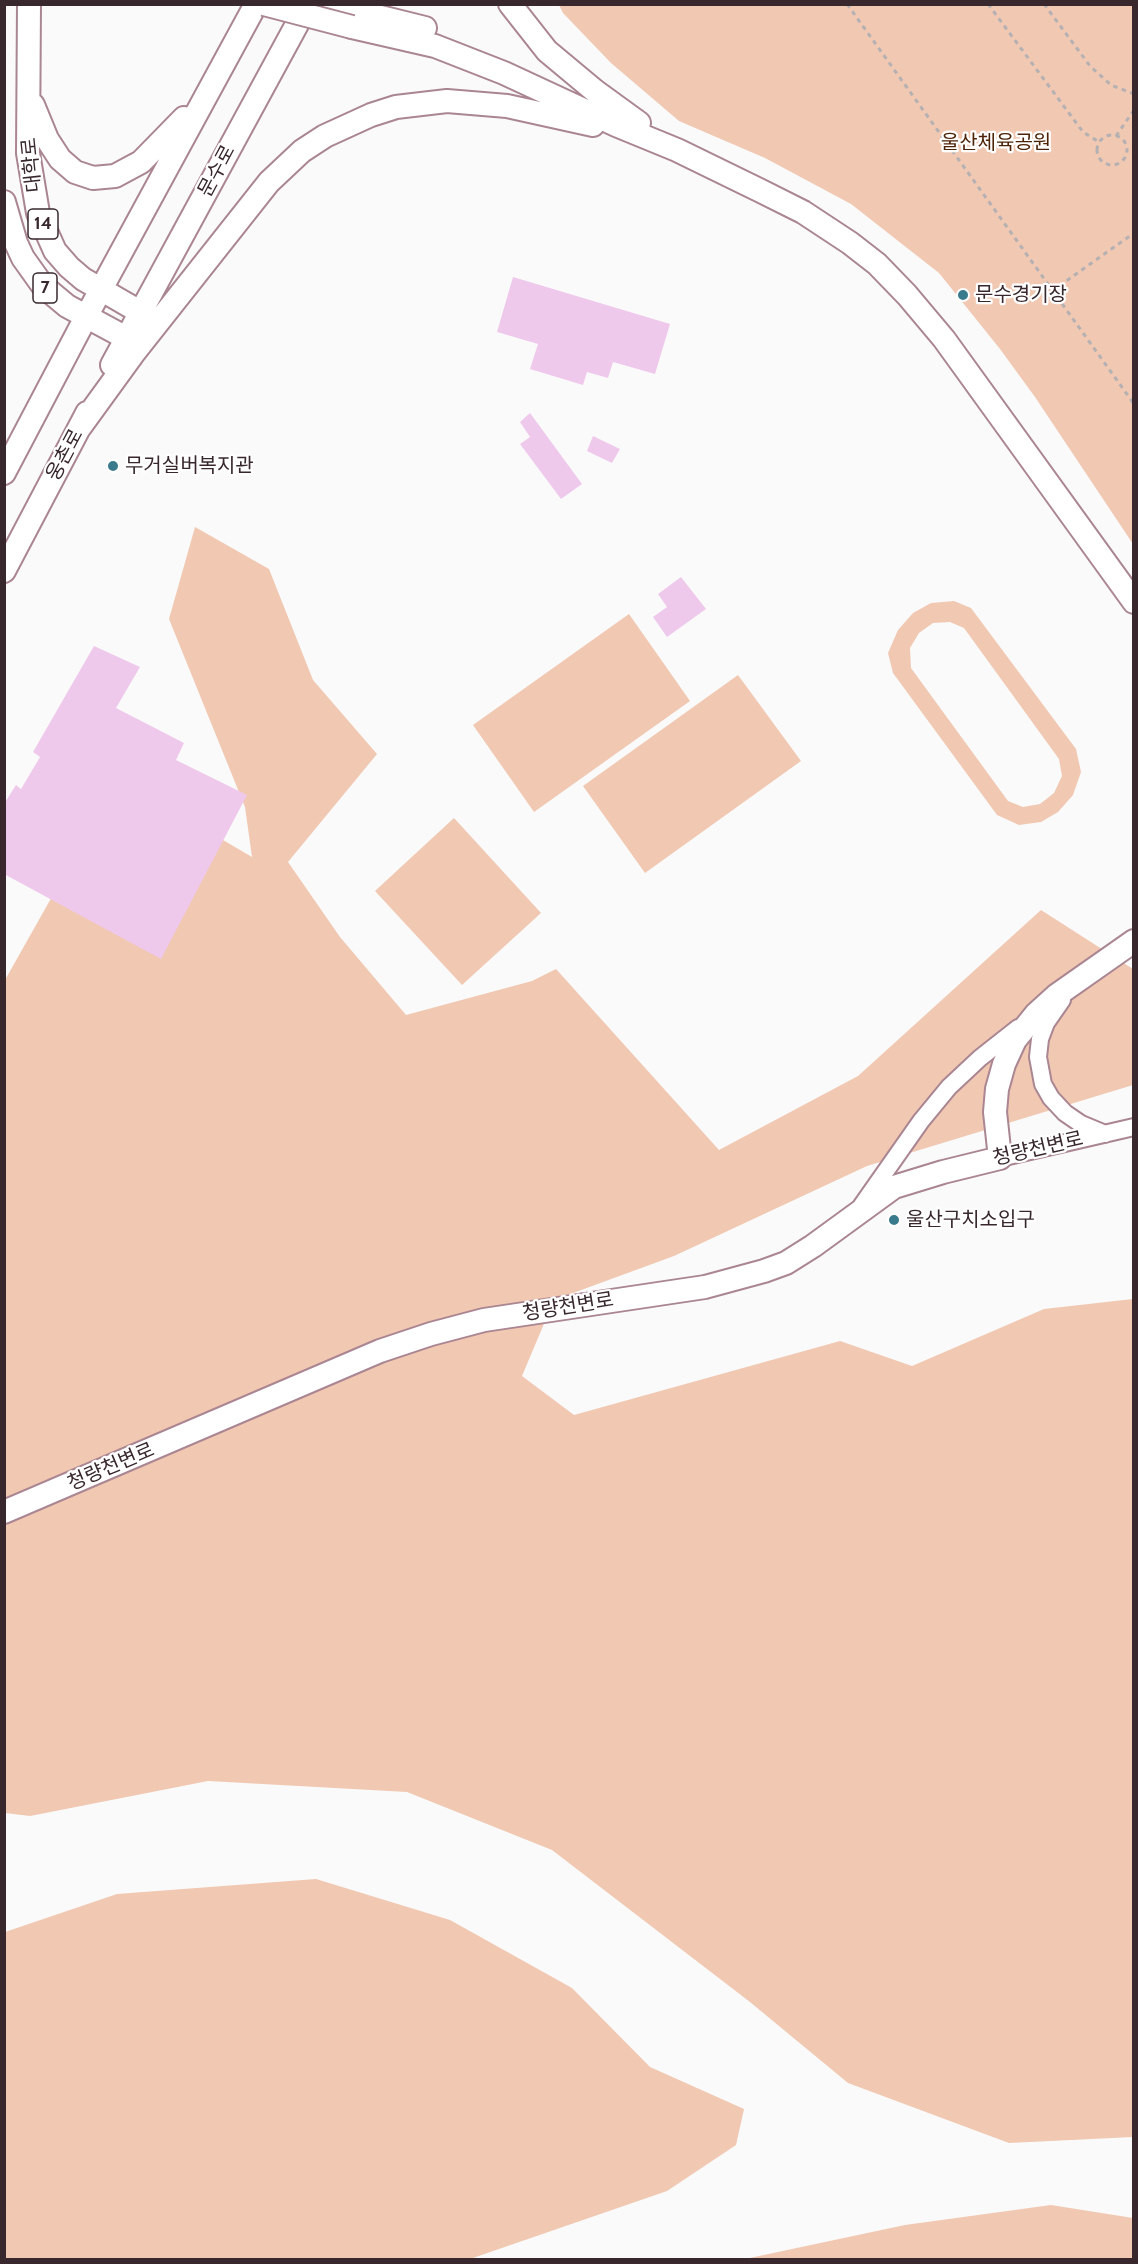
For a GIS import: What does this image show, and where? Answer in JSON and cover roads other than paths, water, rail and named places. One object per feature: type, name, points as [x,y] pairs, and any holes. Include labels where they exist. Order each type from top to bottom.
[{"type":"main road","name":"대학로","points":[[29,4],[28,153],[38,213],[55,251],[69,267],[101,290],[140,312]]},
{"type":"main road","points":[[4,473],[256,4]]},
{"type":"main road","points":[[264,4],[356,20],[471,58],[677,150],[802,212],[850,243],[877,264],[944,339],[1134,602]]},
{"type":"main road","name":"문수로","points":[[137,337],[140,312],[309,4]]},
{"type":"main road","points":[[328,4],[356,20]]},
{"type":"main road","points":[[510,4],[547,51],[617,109],[677,150]]},
{"type":"main road","points":[[28,91],[47,139],[60,159],[75,172],[93,178],[115,176],[141,162],[156,148],[187,114],[219,72]]},
{"type":"main road","points":[[137,337],[284,166],[325,136],[371,115],[424,102],[471,102],[584,122],[677,150]]},
{"type":"main road","name":"대학로","points":[[4,202],[16,243],[32,272],[55,297],[86,317],[137,337]]},
{"type":"main road","name":"웅촌로","points":[[4,571],[80,427],[137,337]]},
{"type":"main road","points":[[1000,1158],[995,1112],[997,1089],[1004,1064],[1015,1040],[1036,1014],[1134,940]]},
{"type":"main road","name":"청량천변로","points":[[4,1512],[380,1351],[484,1320],[705,1287],[786,1263],[894,1187],[1000,1158]]},
{"type":"street","points":[[1086,974],[1054,1009],[1040,1039],[1038,1057],[1043,1084],[1051,1098],[1065,1113],[1081,1124],[1105,1134]]},
{"type":"street","points":[[855,1214],[921,1121],[949,1087],[980,1058],[1036,1014]]},
{"type":"street","name":"청량천변로","points":[[1000,1158],[1134,1127]]},
{"type":"place","name":"문수경기장","points":[[963,295]]},
{"type":"place","name":"무거실버복지관","points":[[113,466]]},
{"type":"place","name":"울산구치소입구","points":[[894,1220]]},
{"type":"park label","name":"울산체육공원","points":[[996,143]]}]
